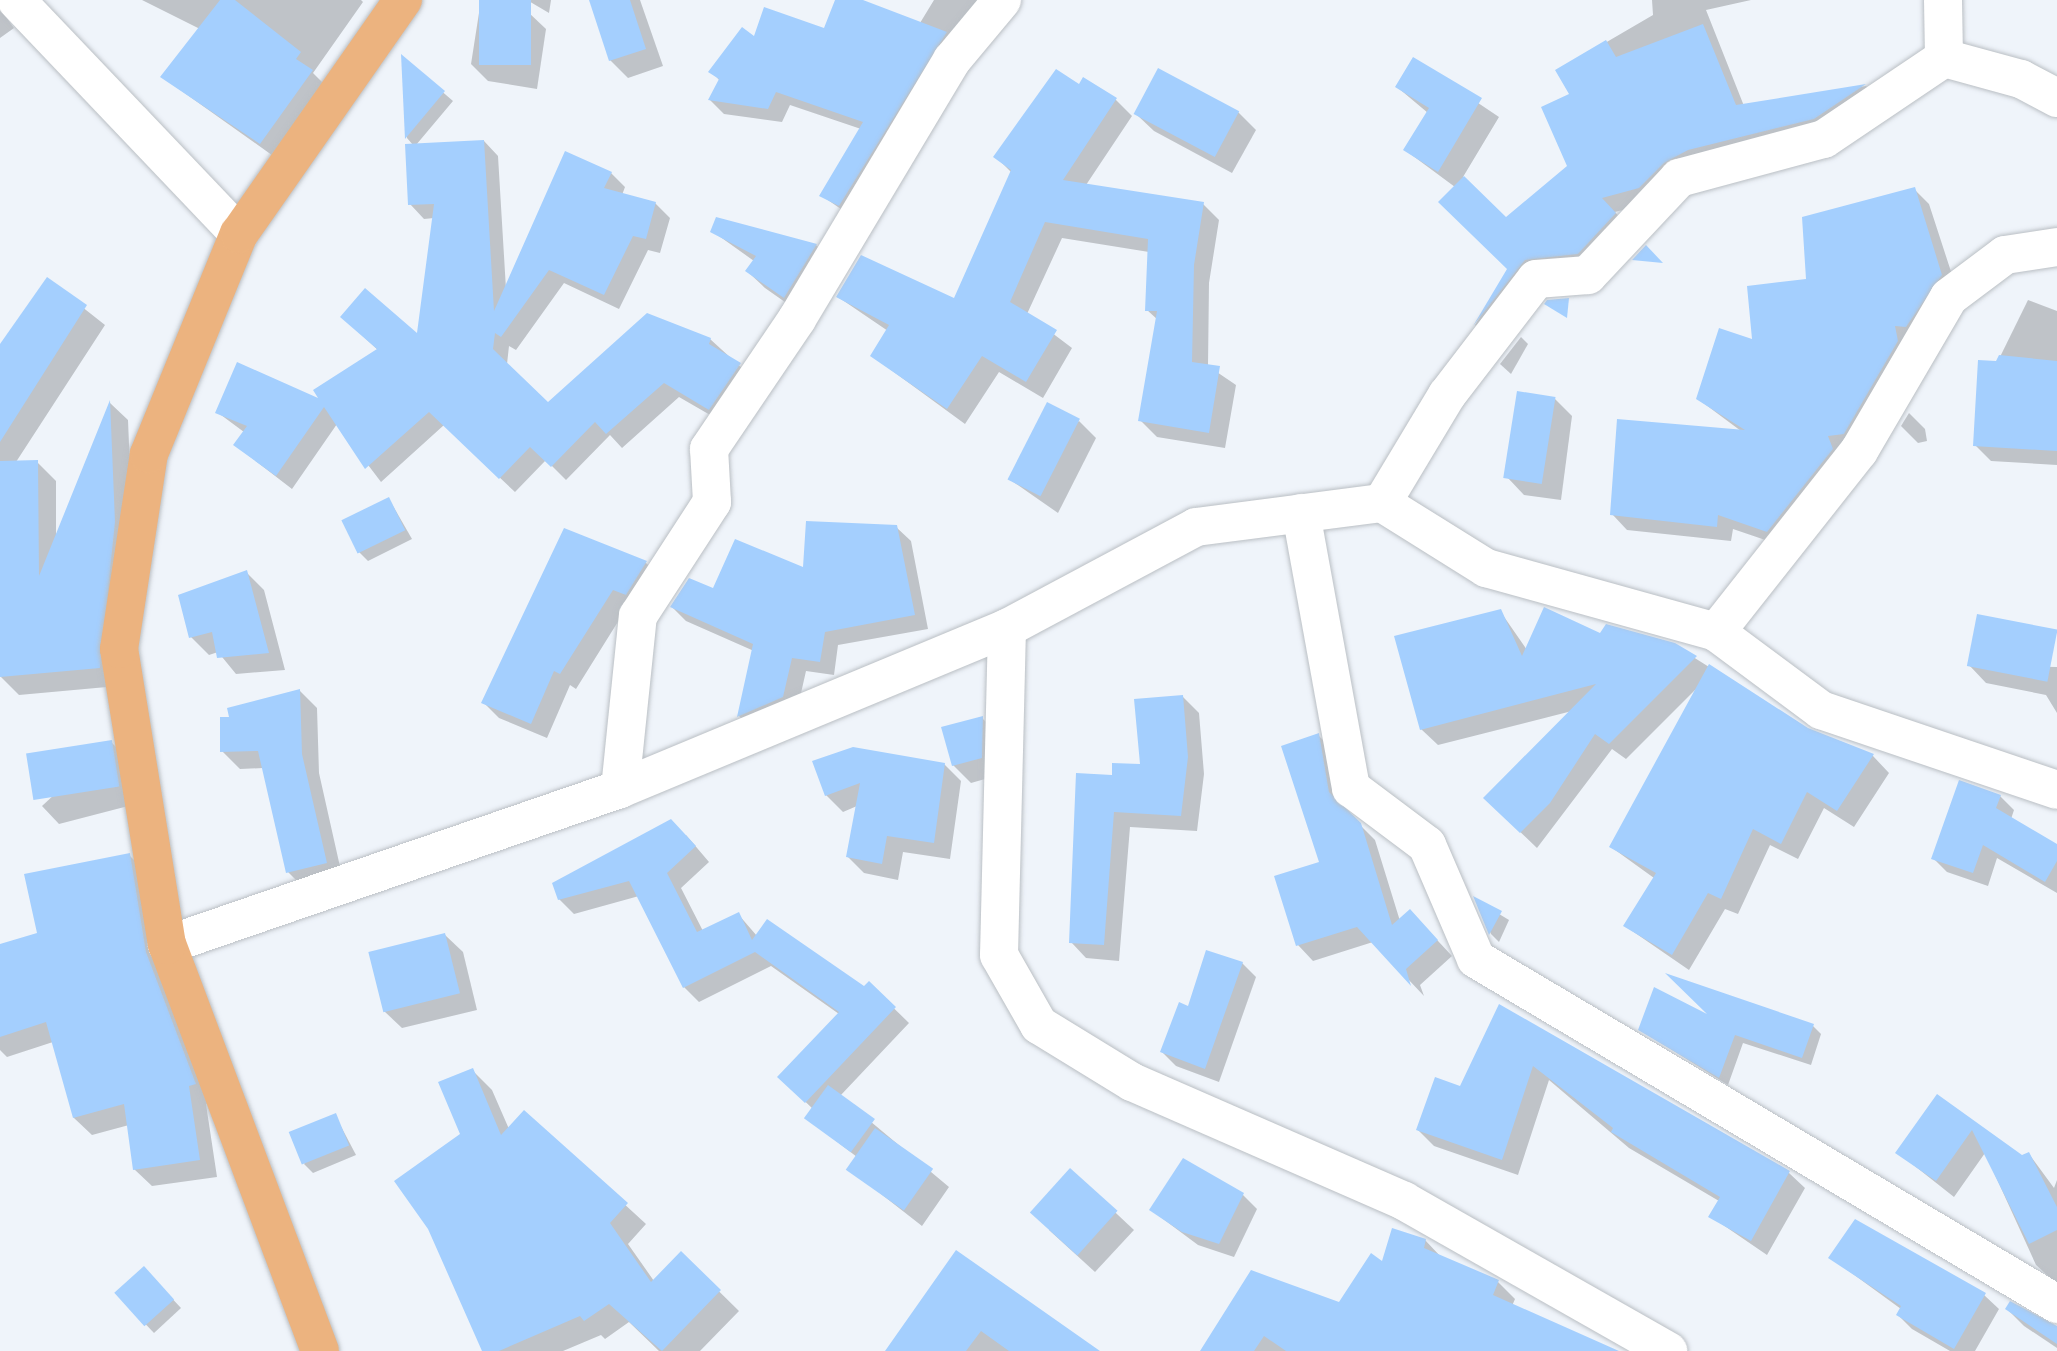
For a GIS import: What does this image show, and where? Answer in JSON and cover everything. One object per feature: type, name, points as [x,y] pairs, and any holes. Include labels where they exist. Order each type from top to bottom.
[{"type":"main road","points":[[320,1351],[167,945],[119,649],[149,454],[239,234],[403,0]]},
{"type":"street","points":[[16,0],[239,234]]},
{"type":"street","points":[[620,789],[638,616],[712,502],[709,449],[797,319],[952,60],[1002,0]]},
{"type":"street","points":[[1943,0],[1944,58]]},
{"type":"street","points":[[1382,503],[1447,395],[1536,279],[1588,275],[1679,178],[1824,139],[1944,58],[2021,79],[2057,98]]},
{"type":"street","points":[[1716,632],[1859,452],[1950,297],[2005,255],[2057,247]]},
{"type":"street","points":[[167,945],[620,789],[1007,628],[1196,527],[1382,503],[1486,568],[1716,632],[1821,710],[2057,790]]},
{"type":"street","points":[[1301,513],[1350,788],[1427,845],[1476,959],[2057,1304]]},
{"type":"street","points":[[1007,628],[999,955],[1039,1026],[1132,1083],[1404,1201],[1668,1351]]},
{"type":"building","points":[[220,0],[235,0],[301,52],[296,59],[313,70],[260,144],[160,77]]},
{"type":"building","points":[[479,0],[531,0],[531,65],[479,65]]},
{"type":"building","points":[[589,0],[630,0],[646,49],[609,61]]},
{"type":"building","points":[[835,0],[863,0],[947,32],[839,206],[819,196],[863,122],[776,92],[768,109],[708,100],[719,79],[708,72],[742,27],[754,36],[764,7],[824,28]]},
{"type":"building","points":[[1703,24],[1736,105],[1866,84],[1814,119],[1688,150],[1664,163],[1639,188],[1602,198],[1616,213],[1578,254],[1525,260],[1473,326],[1507,269],[1438,202],[1464,176],[1506,217],[1567,166],[1541,107],[1569,94],[1555,70],[1606,40],[1616,57]]},
{"type":"building","points":[[401,54],[445,91],[405,139]]},
{"type":"building","points":[[1413,57],[1482,98],[1438,172],[1403,150],[1429,108],[1395,87]]},
{"type":"building","points":[[1158,68],[1239,111],[1215,157],[1134,114]]},
{"type":"building","points":[[1056,69],[1079,84],[1083,77],[1117,98],[1063,180],[1204,202],[1194,265],[1192,362],[1220,366],[1209,433],[1138,421],[1157,311],[1145,311],[1148,239],[1045,222],[1010,302],[1057,330],[1026,382],[982,356],[947,409],[870,356],[889,325],[836,297],[861,255],[954,298],[1011,170],[993,157]]},
{"type":"building","points":[[484,140],[494,311],[565,151],[612,172],[604,188],[656,202],[646,239],[633,236],[604,295],[549,270],[501,337],[495,333],[493,349],[548,402],[647,313],[711,338],[709,344],[741,363],[709,410],[664,383],[606,434],[595,422],[551,467],[530,447],[499,479],[429,412],[365,469],[324,407],[276,476],[233,445],[247,426],[215,413],[237,362],[318,398],[313,390],[377,349],[340,317],[365,288],[417,333],[434,204],[408,205],[405,144]]},
{"type":"building","points":[[1915,187],[1942,275],[1906,327],[1895,326],[1898,341],[1844,434],[1828,436],[1833,449],[1767,532],[1718,515],[1717,527],[1610,515],[1617,419],[1745,430],[1696,399],[1719,328],[1752,339],[1747,286],[1806,279],[1802,217]]},
{"type":"building","points":[[716,217],[817,244],[784,298],[745,271],[756,256],[710,232]]},
{"type":"building","points":[[1646,245],[1663,263],[1632,260]]},
{"type":"building","points":[[47,277],[87,305],[0,442],[0,344]]},
{"type":"building","points":[[1569,298],[1567,318],[1544,304],[1547,300]]},
{"type":"building","points":[[1999,355],[2057,361],[2057,451],[1973,446],[1978,360],[1996,361]]},
{"type":"building","points":[[1517,391],[1556,397],[1542,484],[1503,478]]},
{"type":"building","points":[[110,400],[115,522],[100,668],[0,677],[0,461],[38,460],[39,576]]},
{"type":"building","points":[[1047,402],[1080,419],[1040,496],[1008,480]]},
{"type":"building","points":[[389,497],[405,530],[358,553],[341,520]]},
{"type":"building","points":[[806,521],[897,525],[915,615],[825,632],[820,662],[792,658],[783,697],[737,717],[753,644],[670,607],[689,578],[713,588],[735,539],[803,567]]},
{"type":"building","points":[[564,528],[647,561],[626,595],[613,590],[560,674],[554,671],[531,724],[481,703]]},
{"type":"building","points":[[247,570],[269,653],[217,658],[212,632],[189,638],[178,595]]},
{"type":"building","points":[[1544,607],[1600,633],[1606,624],[1675,643],[1697,656],[1609,744],[1595,734],[1550,803],[1520,833],[1483,798],[1596,684],[1420,730],[1394,636],[1501,609],[1522,656]]},
{"type":"building","points":[[1977,614],[2057,630],[2047,682],[1967,666]]},
{"type":"building","points":[[1709,664],[1808,728],[1874,754],[1837,811],[1807,792],[1781,844],[1753,829],[1721,899],[1708,893],[1672,955],[1623,926],[1656,873],[1609,847]]},
{"type":"building","points":[[300,689],[302,754],[327,863],[286,873],[258,751],[220,752],[220,717],[229,717],[227,708]]},
{"type":"building","points":[[1183,695],[1188,757],[1181,816],[1114,812],[1104,945],[1069,943],[1076,773],[1112,775],[1112,763],[1140,764],[1134,699]]},
{"type":"building","points":[[983,716],[982,758],[952,766],[941,727]]},
{"type":"building","points":[[1319,733],[1329,792],[1361,823],[1392,925],[1410,909],[1438,940],[1406,969],[1411,986],[1357,927],[1296,946],[1274,876],[1319,862],[1281,746]]},
{"type":"building","points":[[112,740],[119,786],[33,800],[26,754]]},
{"type":"building","points":[[853,747],[945,763],[934,843],[887,836],[882,864],[846,857],[860,783],[825,796],[812,761]]},
{"type":"building","points":[[1959,780],[2001,795],[1996,808],[2057,844],[2057,861],[2045,882],[1983,845],[1973,873],[1931,859]]},
{"type":"building","points":[[671,819],[696,846],[667,873],[697,932],[739,912],[752,940],[767,919],[864,986],[869,981],[896,1007],[805,1103],[777,1077],[839,1012],[755,952],[683,988],[629,881],[558,900],[552,883]]},
{"type":"building","points":[[130,853],[146,952],[196,1084],[189,1086],[200,1160],[133,1170],[124,1104],[73,1118],[46,1022],[0,1037],[0,944],[37,933],[24,874]]},
{"type":"building","points":[[1473,896],[1502,911],[1489,935]]},
{"type":"building","points":[[445,933],[460,993],[383,1012],[368,952]]},
{"type":"building","points":[[1206,950],[1243,962],[1205,1069],[1160,1052],[1179,1002],[1188,1006]]},
{"type":"building","points":[[1665,973],[1814,1024],[1802,1058],[1735,1035],[1719,1078],[1638,1030],[1654,987],[1707,1014]]},
{"type":"building","points":[[1499,1004],[1790,1171],[1751,1241],[1708,1217],[1720,1197],[1611,1132],[1613,1128],[1533,1066],[1502,1160],[1416,1130],[1435,1077],[1460,1086]]},
{"type":"building","points":[[473,1068],[501,1135],[524,1110],[628,1203],[610,1223],[651,1282],[681,1251],[721,1290],[662,1351],[609,1304],[584,1321],[580,1316],[499,1351],[482,1351],[428,1229],[394,1181],[460,1134],[438,1082]]},
{"type":"building","points":[[828,1085],[875,1119],[851,1152],[804,1118]]},
{"type":"building","points":[[1937,1094],[2022,1155],[2029,1152],[2057,1207],[2057,1230],[2029,1244],[1972,1130],[1936,1181],[1895,1153]]},
{"type":"building","points":[[336,1113],[349,1145],[302,1165],[289,1132]]},
{"type":"building","points":[[875,1128],[933,1169],[904,1211],[846,1170]]},
{"type":"building","points":[[1183,1158],[1244,1193],[1219,1244],[1182,1232],[1149,1210]]},
{"type":"building","points":[[1070,1168],[1118,1211],[1077,1255],[1030,1213]]},
{"type":"building","points":[[1855,1219],[1986,1293],[1954,1349],[1896,1315],[1901,1306],[1828,1258]]},
{"type":"building","points":[[1392,1228],[1426,1239],[1424,1248],[1499,1280],[1493,1295],[1619,1351],[1286,1351],[1264,1336],[1254,1351],[1200,1351],[1251,1270],[1339,1302],[1371,1253],[1382,1261]]},
{"type":"building","points":[[956,1250],[1100,1351],[1009,1351],[981,1331],[966,1351],[885,1351]]},
{"type":"building","points":[[144,1266],[174,1299],[144,1326],[114,1293]]},
{"type":"building","points":[[2010,1301],[2057,1326],[2057,1344],[2005,1309]]}]
